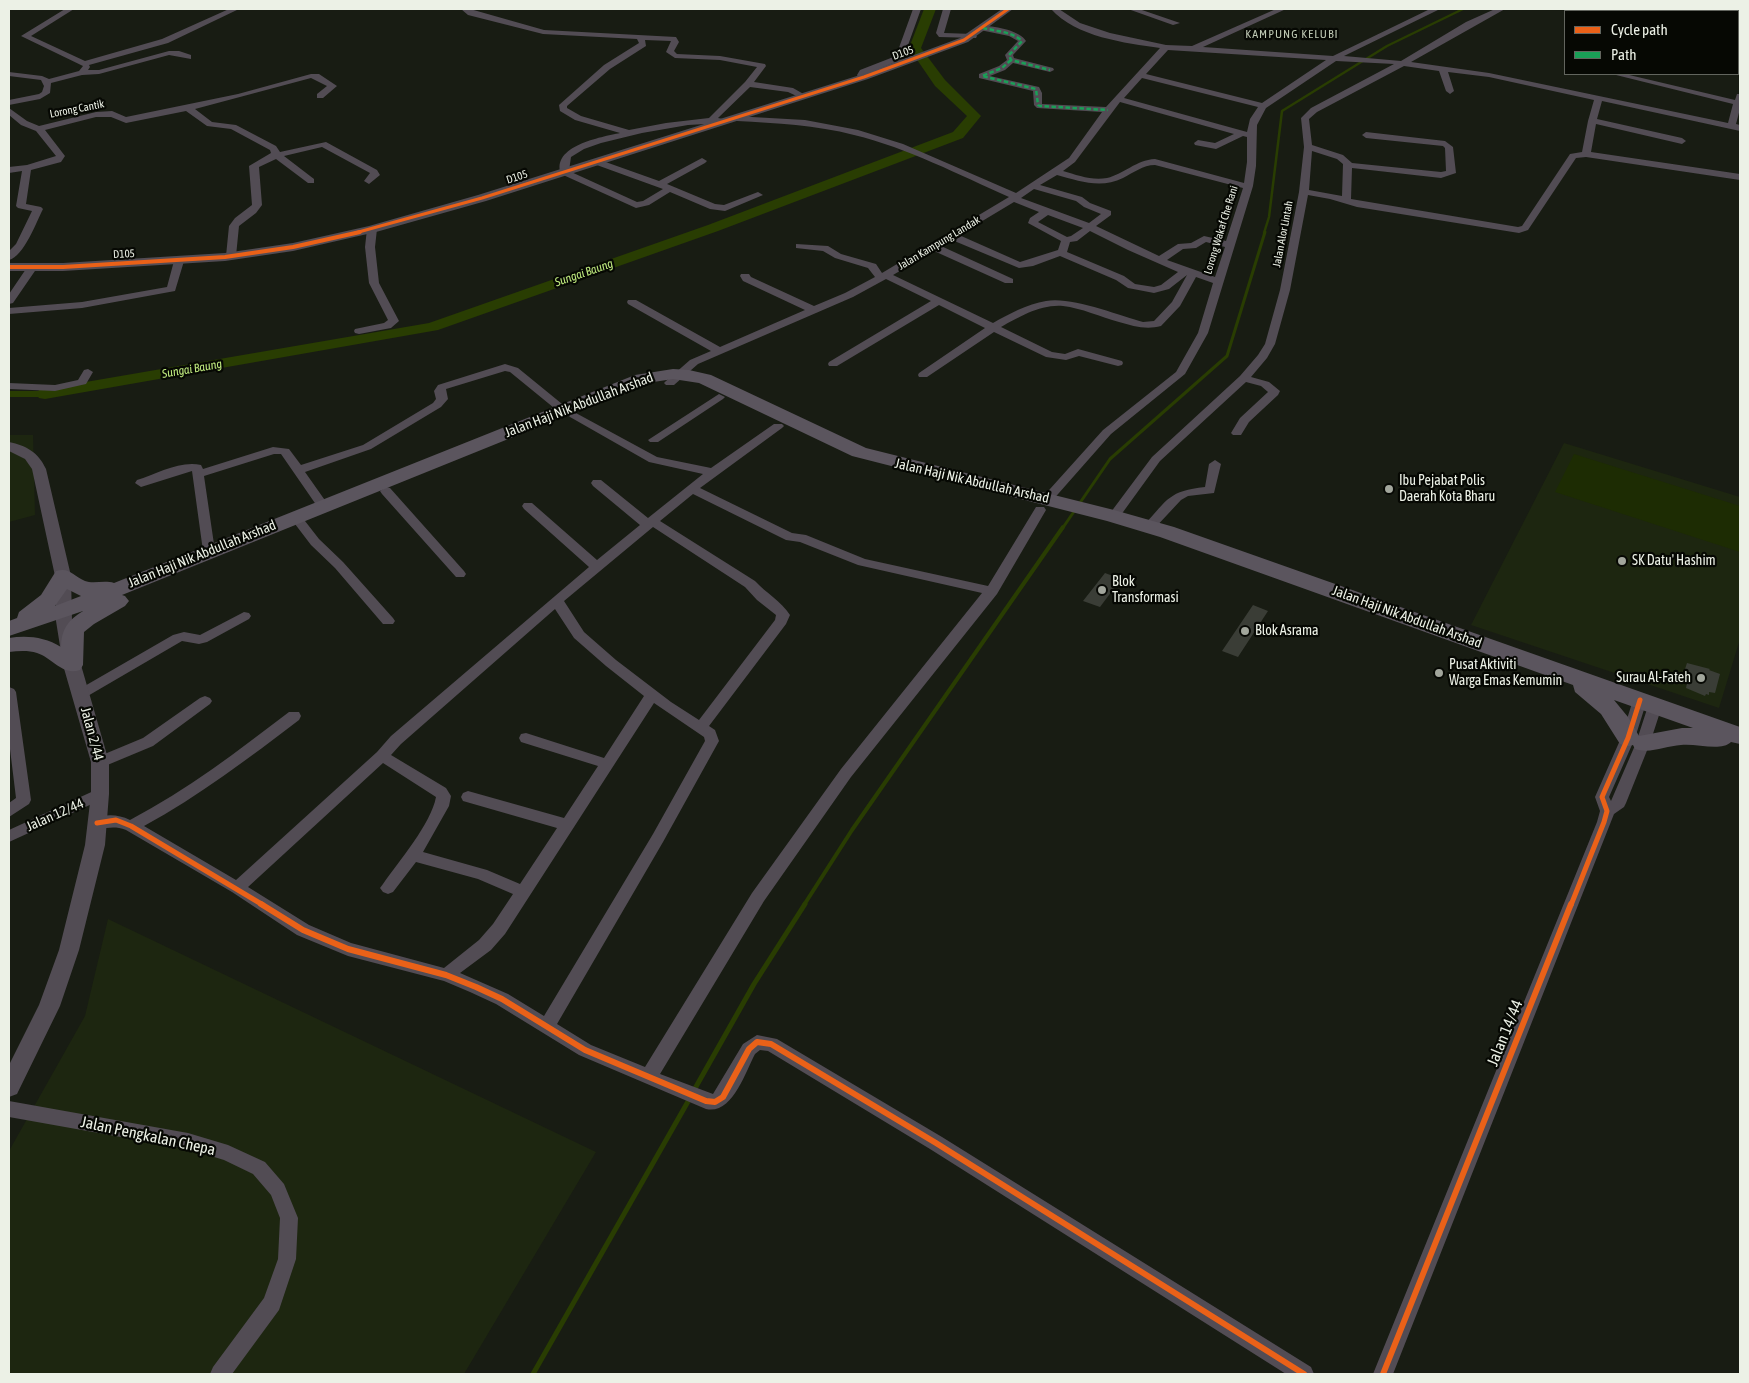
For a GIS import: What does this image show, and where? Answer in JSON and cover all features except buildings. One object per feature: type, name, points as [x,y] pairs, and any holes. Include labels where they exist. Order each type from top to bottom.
[{"type":"main road","name":"Jalan Haji Nik Abdullah Arshad","points":[[675,378],[682,383],[719,396],[842,456],[862,463],[1149,527],[1214,550]]},
{"type":"main road","name":"Jalan Haji Nik Abdullah Arshad","points":[[128,589],[209,551],[323,506],[568,413],[675,378],[705,379],[859,452],[1044,504]]},
{"type":"main road","name":"Jalan Haji Nik Abdullah Arshad","points":[[9,639],[128,589],[386,491],[568,413]]},
{"type":"main road","name":"Jalan Haji Nik Abdullah Arshad","points":[[1107,518],[1258,563],[1551,670],[1740,736]]},
{"type":"main road","points":[[9,627],[45,605],[54,594],[63,576],[82,589],[128,589]]},
{"type":"main road","points":[[72,665],[73,634],[79,624],[128,589]]},
{"type":"main road","name":"Jalan Haji Nik Abdullah Arshad","points":[[9,627],[65,615]]},
{"type":"main road","points":[[9,645],[19,643],[41,645],[50,648],[72,665]]},
{"type":"main road","points":[[1551,670],[1577,682],[1600,699],[1636,740],[1682,736],[1740,740]]},
{"type":"street","points":[[66,9],[62,15],[25,36],[83,68],[99,72],[169,53],[179,53],[188,56]]},
{"type":"street","points":[[47,82],[165,40],[235,9]]},
{"type":"street","points":[[465,9],[472,13],[543,32],[675,40],[670,52],[675,56],[720,58],[762,66],[748,84],[712,120]]},
{"type":"street","points":[[864,77],[861,75],[862,73],[900,57],[917,9]]},
{"type":"street","points":[[948,9],[940,33],[942,35],[972,36]]},
{"type":"street","name":"D105","points":[[9,266],[32,268],[179,261],[231,256],[293,247],[372,229],[434,213],[902,64],[972,36],[1008,9]]},
{"type":"street","points":[[1054,9],[1061,16],[1081,26],[1135,42],[1166,47],[1398,63],[1443,69],[1499,77],[1740,128]]},
{"type":"street","points":[[1132,9],[1176,23]]},
{"type":"street","points":[[1193,48],[1282,9]]},
{"type":"street","name":"Lorong Wakaf Che Rani","points":[[654,1080],[758,897],[846,774],[992,591],[1044,504],[1107,432],[1180,374],[1203,333],[1231,244],[1248,186],[1252,165],[1251,127],[1257,113],[1263,106],[1334,58],[1436,9]]},
{"type":"street","name":"Jalan Alor Lintah","points":[[1107,518],[1156,459],[1244,378],[1263,356],[1272,338],[1285,290],[1304,192],[1308,147],[1305,118],[1314,110],[1398,63],[1469,24],[1501,9]]},
{"type":"street","points":[[1568,9],[1596,10]]},
{"type":"street","points":[[983,28],[1010,34],[1021,39],[1009,55],[1010,60],[1002,68],[982,76],[1036,89],[1040,106],[1108,110]]},
{"type":"street","points":[[631,134],[619,128],[581,120],[568,114],[563,109],[563,105],[607,67],[643,44],[640,38]]},
{"type":"street","name":"Jalan Kampung Landak","points":[[675,378],[694,362],[718,350],[849,295],[883,277],[1056,172],[1072,160],[1108,110],[1166,47]]},
{"type":"street","points":[[1010,60],[1050,70]]},
{"type":"street","points":[[1443,69],[1450,91]]},
{"type":"street","points":[[9,74],[42,78],[47,82],[48,90],[42,96],[9,103]]},
{"type":"street","points":[[1142,75],[1263,106]]},
{"type":"street","points":[[1621,75],[1740,98],[1731,126]]},
{"type":"street","points":[[1649,75],[1691,88]]},
{"type":"street","name":"Lorong Cantik","points":[[39,129],[66,121],[106,114],[115,114],[126,120],[188,108],[311,76],[316,76],[332,86],[320,96]]},
{"type":"street","points":[[748,84],[790,90],[803,96]]},
{"type":"street","points":[[1586,154],[1592,121],[1599,98]]},
{"type":"street","points":[[1118,99],[1252,136]]},
{"type":"street","points":[[188,108],[210,124],[233,127],[273,148],[276,151],[275,157]]},
{"type":"street","points":[[9,112],[24,123],[39,129],[61,156],[58,160],[27,168],[9,170]]},
{"type":"street","points":[[669,189],[646,203],[636,205],[564,172],[564,162],[570,154],[598,142],[666,124],[731,120],[823,126],[855,132],[900,146],[1044,210],[1090,227],[1189,273],[1219,281]]},
{"type":"street","points":[[1592,121],[1682,141]]},
{"type":"street","points":[[9,125],[24,123]]},
{"type":"street","points":[[1198,143],[1216,146],[1240,134]]},
{"type":"street","points":[[1348,165],[1441,175],[1452,172],[1449,147],[1445,144],[1366,135]]},
{"type":"street","points":[[231,256],[234,226],[255,210],[258,205],[254,166],[257,162],[316,145],[328,146],[374,172],[375,175],[369,181]]},
{"type":"street","points":[[1308,147],[1340,157],[1346,161],[1348,165],[1346,200]]},
{"type":"street","points":[[1304,192],[1331,196],[1377,207],[1522,229],[1573,156],[1586,154],[1740,176]]},
{"type":"street","points":[[275,157],[310,180]]},
{"type":"street","points":[[660,184],[702,161]]},
{"type":"street","points":[[597,162],[660,184],[713,207],[719,208],[758,195]]},
{"type":"street","points":[[1056,172],[1087,180],[1108,180],[1146,163],[1154,162],[1173,164],[1235,185],[1248,186]]},
{"type":"street","points":[[9,256],[20,245],[38,209],[21,206],[27,168]]},
{"type":"street","points":[[1032,186],[1079,199],[1087,205],[1108,213],[1074,239],[1066,240],[1033,223],[1033,220],[1045,212],[1044,210]]},
{"type":"street","points":[[359,331],[383,328],[391,325],[394,320],[374,283],[370,247],[372,229]]},
{"type":"street","points":[[952,236],[1018,265],[1030,264],[1054,253],[1062,253],[1120,278],[1132,286],[1154,290],[1165,287],[1189,273]]},
{"type":"street","points":[[1160,260],[1181,246],[1193,246],[1204,239],[1231,244]]},
{"type":"street","points":[[1062,253],[1066,240]]},
{"type":"street","points":[[799,246],[826,248],[838,256],[872,266],[883,277],[940,301],[1050,355],[1066,357],[1078,352],[1118,363]]},
{"type":"street","points":[[934,247],[1009,281]]},
{"type":"street","points":[[9,311],[82,305],[171,289],[179,261]]},
{"type":"street","points":[[9,302],[32,268]]},
{"type":"street","points":[[923,375],[993,327],[1023,311],[1059,302],[1142,324],[1156,324],[1176,304],[1189,273]]},
{"type":"street","points":[[745,276],[746,279],[813,310]]},
{"type":"street","points":[[833,364],[940,301]]},
{"type":"street","points":[[632,302],[718,350]]},
{"type":"street","points":[[298,470],[367,447],[437,405],[442,399],[440,391],[442,387],[505,367],[514,370],[568,413],[653,460],[712,472]]},
{"type":"street","points":[[9,386],[55,388],[82,382],[88,372]]},
{"type":"street","points":[[1237,433],[1244,420],[1274,391],[1265,384],[1244,378]]},
{"type":"street","points":[[654,440],[719,396]]},
{"type":"street","points":[[237,888],[382,756],[396,740],[556,601],[691,488],[778,426]]},
{"type":"street","name":"Jalan 2/44","points":[[9,446],[21,450],[31,456],[36,462],[63,576],[65,615],[72,665],[100,762],[100,794],[95,845],[69,950],[49,1006],[9,1087]]},
{"type":"street","points":[[198,474],[273,450],[285,451],[323,506]]},
{"type":"street","points":[[1149,527],[1177,497],[1185,493],[1210,490],[1215,464]]},
{"type":"street","points":[[142,484],[190,467],[197,468],[209,551]]},
{"type":"street","points":[[597,483],[650,523],[750,584],[762,597],[779,609],[783,615],[781,621],[700,728]]},
{"type":"street","points":[[691,488],[790,537],[802,538],[862,562],[992,591]]},
{"type":"street","points":[[386,491],[460,574]]},
{"type":"street","points":[[528,506],[597,567]]},
{"type":"street","points":[[301,524],[388,622]]},
{"type":"street","points":[[546,1027],[591,955],[711,744],[711,736],[652,695],[579,635],[556,601]]},
{"type":"street","points":[[81,694],[181,636],[202,639],[244,616]]},
{"type":"street","points":[[9,692],[24,800],[9,812]]},
{"type":"street","points":[[446,975],[485,945],[499,929],[652,695]]},
{"type":"street","points":[[100,762],[148,742],[205,701]]},
{"type":"street","name":"Jalan 14/44","points":[[1383,1374],[1607,811],[1619,804],[1647,703]]},
{"type":"street","points":[[131,826],[163,810],[226,769],[294,716]]},
{"type":"street","points":[[526,738],[607,764]]},
{"type":"street","points":[[382,756],[441,792],[444,796],[442,806],[414,854],[388,888]]},
{"type":"street","name":"Jalan 12/44","points":[[9,836],[100,794]]},
{"type":"street","points":[[468,797],[568,825]]},
{"type":"street","points":[[97,823],[116,820],[131,826],[237,888],[303,930],[348,949],[446,975],[502,998],[585,1050],[712,1103],[718,1102],[723,1097],[749,1049],[757,1042],[771,1044],[936,1143],[1304,1374]]},
{"type":"street","points":[[414,854],[482,874],[524,892]]},
{"type":"street","name":"Jalan Pengkalan Chepa","points":[[9,1109],[188,1141],[220,1150],[259,1168],[278,1190],[289,1218],[288,1259],[272,1303],[220,1374]]},
{"type":"shaded area","points":[[9,435],[33,435],[35,515],[9,522]]},
{"type":"shaded area","name":"SK Datu' Hashim","points":[[1564,443],[1740,497],[1740,639],[1719,708],[1471,625]]},
{"type":"shaded area","points":[[1574,454],[1740,506],[1740,552],[1555,492]]},
{"type":"shaded area","points":[[108,919],[596,1152],[464,1374],[9,1374],[9,1151],[85,1016]]},
{"type":"waterway","name":"Sungai Baung","points":[[45,394],[432,327],[713,228],[958,135],[974,116],[940,83],[915,48],[930,9]]},
{"type":"waterway","points":[[1264,233],[1269,217],[1282,111],[1387,46],[1463,9]]},
{"type":"waterway","points":[[1062,529],[1110,459],[1227,356],[1265,232]]},
{"type":"waterway","points":[[9,394],[45,394]]},
{"type":"waterway","points":[[804,905],[852,830],[1063,527]]},
{"type":"waterway","points":[[693,1092],[754,984],[805,904]]},
{"type":"waterway","points":[[533,1374],[690,1098]]},
{"type":"marked path","points":[[983,28],[1011,34],[1021,39],[1022,41],[1009,55],[1011,60],[1050,70]]},
{"type":"marked path","points":[[1011,60],[1002,68],[982,76],[1036,89],[1038,105],[1040,106],[1108,110]]},
{"type":"cycle path","points":[[9,267],[63,267],[225,257],[293,247],[372,229],[482,198],[864,77],[964,40],[1008,9]]},
{"type":"cycle path","points":[[1383,1374],[1604,822],[1607,811],[1602,797],[1628,738],[1640,700]]},
{"type":"cycle path","points":[[97,823],[116,820],[131,826],[237,888],[303,930],[348,949],[446,975],[476,987],[502,999],[585,1050],[706,1101],[715,1102],[723,1097],[749,1049],[757,1042],[771,1044],[936,1143],[1304,1374]]},
{"type":"place","name":"Ibu Pejabat Polis Daerah Kota Bharu","points":[[1389,489]]},
{"type":"place","name":"SK Datu' Hashim","points":[[1622,561]]},
{"type":"place","name":"Blok Transformasi","points":[[1102,590]]},
{"type":"place","name":"Blok Asrama","points":[[1245,631]]},
{"type":"place","name":"Pusat Aktiviti Warga Emas Kemumin","points":[[1439,673]]},
{"type":"place","name":"Surau Al-Fateh","points":[[1701,678]]},
{"type":"district","name":"KAMPUNG KELUBI","points":[[1292,34]]}]
